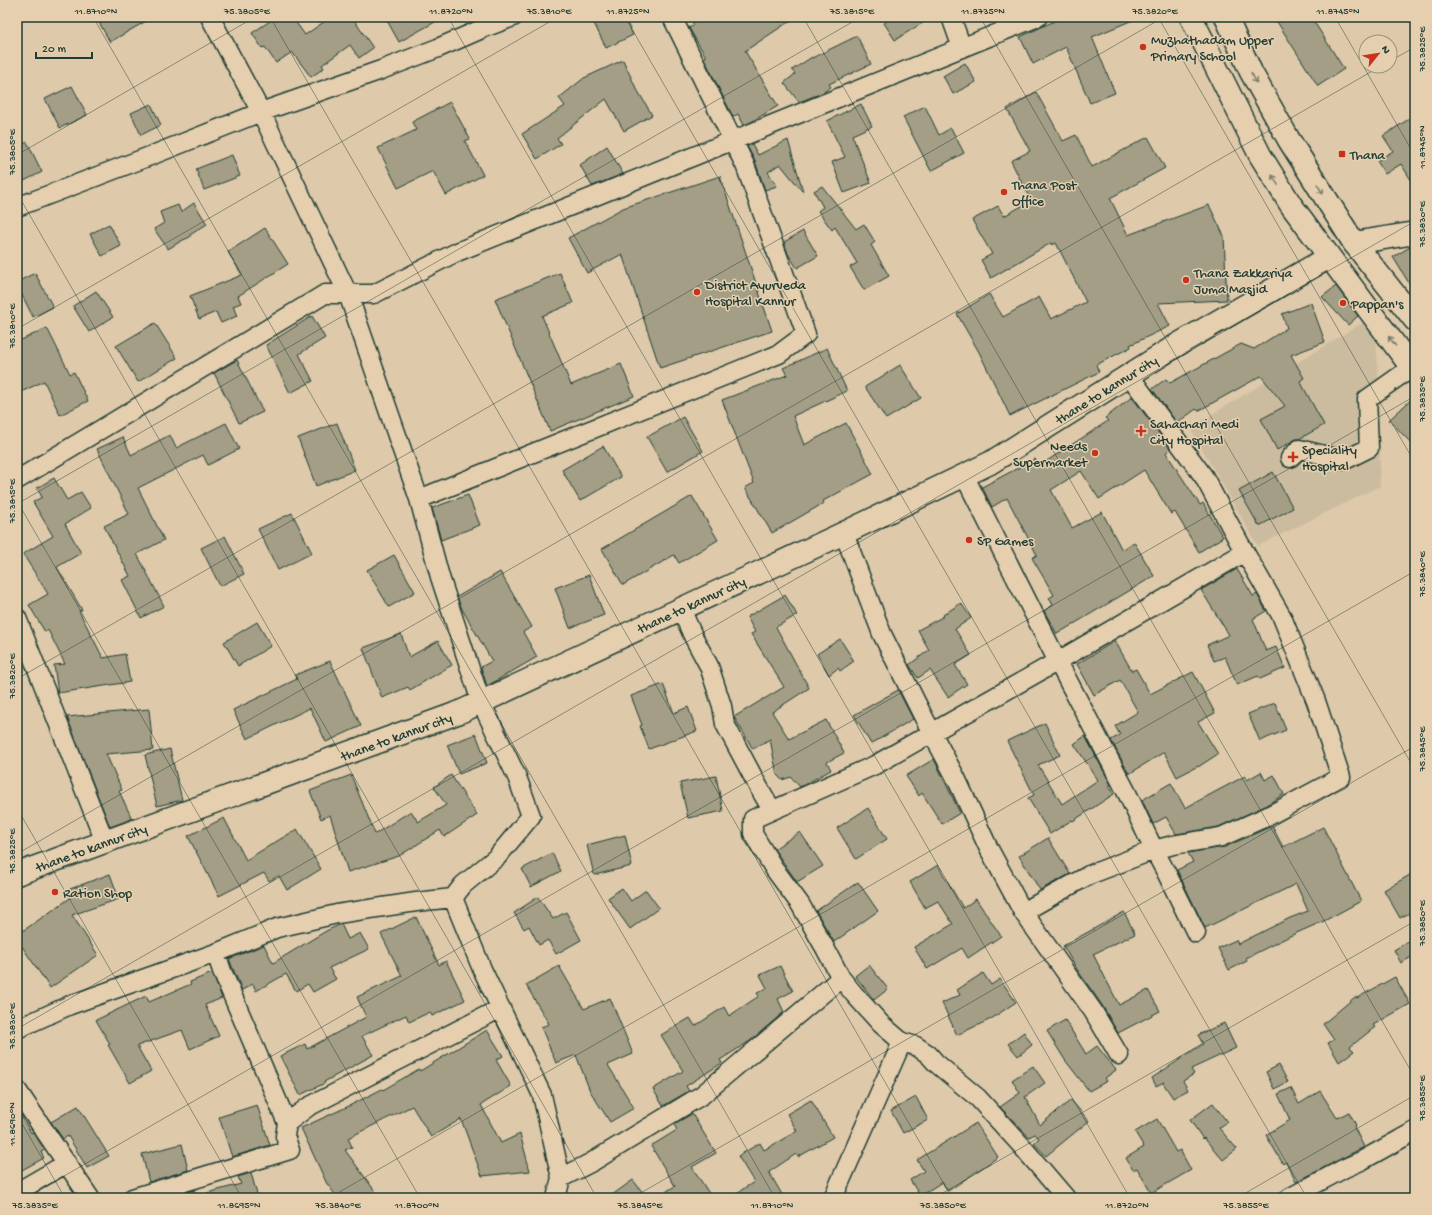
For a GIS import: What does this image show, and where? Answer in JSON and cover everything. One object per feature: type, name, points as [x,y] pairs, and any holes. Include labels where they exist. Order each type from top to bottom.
[{"type":"main road","points":[[1191,17],[1260,155],[1291,205],[1414,371]]},
{"type":"main road","points":[[1226,17],[1251,72],[1286,134],[1354,243],[1415,320]]},
{"type":"main road","name":"thane to kannur city","points":[[17,874],[460,712],[844,533],[990,463],[1177,345],[1354,243],[1415,233]]},
{"type":"street","points":[[17,1029],[70,1005],[216,953],[277,928],[337,914],[452,898],[463,884],[497,857],[531,816],[516,777],[481,702],[440,577],[419,499],[348,294],[261,112],[210,17]]},
{"type":"street","points":[[17,207],[261,112],[438,48],[513,17]]},
{"type":"street","points":[[419,499],[779,354],[806,334],[745,165],[672,17]]},
{"type":"street","points":[[951,17],[962,48]]},
{"type":"street","points":[[17,480],[325,294],[374,294],[457,252],[1038,17]]},
{"type":"street","points":[[1290,458],[1300,448],[1345,460],[1369,448],[1367,398],[1401,375],[1414,371]]},
{"type":"street","points":[[1023,912],[1089,875],[1154,850],[1173,845],[1221,837],[1268,816],[1341,777],[1316,701],[1282,617],[1204,477],[1129,375]]},
{"type":"street","points":[[964,475],[1127,793],[1196,933]]},
{"type":"street","points":[[844,533],[882,634],[932,734],[956,778],[989,850],[1023,912],[1093,1011],[1119,1055]]},
{"type":"street","points":[[1066,1198],[978,1098],[928,1054],[916,1046],[902,1042],[881,1024],[841,978],[800,904],[775,870],[753,834],[753,820],[772,810],[875,765],[932,734],[1245,552]]},
{"type":"street","points":[[681,609],[709,666],[722,706],[725,724],[772,810]]},
{"type":"street","points":[[17,618],[105,842]]},
{"type":"street","points":[[452,898],[482,969],[542,1095],[561,1178],[556,1198]]},
{"type":"street","points":[[132,1198],[290,1150],[285,1136],[287,1123],[222,971],[216,953]]},
{"type":"street","points":[[561,1178],[592,1162],[702,1095],[841,978]]},
{"type":"street","points":[[287,1123],[308,1107],[501,1008]]},
{"type":"street","points":[[833,1198],[902,1042]]},
{"type":"street","points":[[17,1090],[90,1198]]},
{"type":"street","points":[[1290,1198],[1415,1131]]},
{"type":"street","points":[[17,1192],[67,1163]]},
{"type":"shaded area","name":"Speciality Hospital","points":[[1375,315],[1379,395],[1380,486],[1258,546],[1190,428]]},
{"type":"building","points":[[96,17],[153,17],[110,42]]},
{"type":"building","points":[[276,17],[292,17],[305,35],[331,17],[352,17],[373,48],[359,58],[350,45],[322,65],[324,68],[311,77],[292,52],[276,63],[265,47],[262,48],[252,33]]},
{"type":"building","points":[[385,17],[444,17],[399,42]]},
{"type":"building","points":[[591,17],[624,17],[633,35],[606,48]]},
{"type":"building","points":[[689,17],[796,17],[745,51],[778,106],[744,125],[738,114],[733,117],[704,58],[706,57],[689,28],[694,25]]},
{"type":"building","points":[[893,17],[932,17],[895,40],[884,23]]},
{"type":"building","name":"Muzhathadam Upper Primary School","points":[[1063,17],[1140,17],[1092,37],[1115,93],[1090,103],[1066,47],[1033,64],[1020,37]]},
{"type":"building","points":[[1274,17],[1311,17],[1344,69],[1318,86]]},
{"type":"building","points":[[857,36],[871,64],[829,84],[831,87],[822,93],[799,102],[784,83],[795,74],[792,70],[812,57]]},
{"type":"building","points":[[623,60],[635,86],[652,115],[624,131],[606,99],[557,138],[561,144],[537,159],[522,134],[565,106],[559,98],[584,78]]},
{"type":"building","points":[[965,63],[976,82],[953,94],[943,76]]},
{"type":"building","points":[[72,86],[87,115],[60,128],[45,99]]},
{"type":"building","points":[[1036,92],[1063,141],[1076,135],[1092,167],[1148,137],[1165,168],[1110,198],[1128,235],[1209,205],[1224,236],[1227,300],[1158,303],[1170,326],[1130,345],[1131,347],[1096,365],[1099,372],[1010,416],[979,352],[957,314],[989,294],[1003,317],[1039,297],[1051,319],[1086,302],[1056,243],[1052,245],[1051,243],[991,278],[981,260],[992,254],[972,220],[998,206],[1004,216],[1031,201],[1011,161],[1030,151],[1007,109]]},
{"type":"building","points":[[450,102],[470,139],[465,141],[483,175],[446,195],[433,171],[398,188],[378,148],[416,130],[412,122]]},
{"type":"building","points":[[151,104],[161,125],[141,135],[131,113]]},
{"type":"building","points":[[861,104],[872,126],[852,135],[871,183],[844,193],[832,162],[845,157],[827,121]]},
{"type":"building","points":[[925,106],[939,135],[951,128],[964,153],[931,171],[903,117]]},
{"type":"building","points":[[1415,115],[1415,186],[1401,164],[1385,174],[1377,161],[1393,151],[1383,136]]},
{"type":"building","points":[[788,140],[803,191],[780,164],[768,172],[777,186],[765,190],[755,161],[747,146],[752,144],[758,155]]},
{"type":"building","points":[[27,142],[42,172],[24,181],[17,167],[17,147]]},
{"type":"building","points":[[607,146],[623,174],[592,186],[580,165]]},
{"type":"building","points":[[232,155],[240,176],[204,190],[196,169]]},
{"type":"building","name":"District Ayurveda Hospital Kannur","points":[[720,176],[772,331],[660,368],[622,254],[587,273],[568,238],[623,208]]},
{"type":"building","points":[[822,186],[856,229],[864,224],[875,242],[871,245],[889,276],[864,290],[850,267],[857,263],[835,227],[832,230],[818,211],[823,207],[814,191]]},
{"type":"building","points":[[194,203],[207,224],[190,235],[190,237],[168,249],[154,229],[164,223],[160,212],[178,205],[181,212]]},
{"type":"building","points":[[109,224],[121,246],[102,256],[90,234]]},
{"type":"building","points":[[265,228],[288,264],[238,296],[241,303],[233,306],[237,316],[221,323],[216,312],[199,319],[190,296],[242,275],[228,252]]},
{"type":"building","points":[[803,231],[818,256],[797,268],[788,254],[784,242]]},
{"type":"building","points":[[1410,247],[1415,256],[1415,293],[1393,257]]},
{"type":"building","points":[[35,273],[53,307],[33,317],[17,285],[17,282]]},
{"type":"building","points":[[560,273],[573,303],[542,316],[571,385],[621,364],[634,396],[550,431],[495,299]]},
{"type":"building","name":"Pappan's","points":[[1336,286],[1358,316],[1348,325],[1322,297]]},
{"type":"building","points":[[96,291],[113,317],[89,332],[73,306]]},
{"type":"building","points":[[1311,303],[1325,342],[1291,355],[1304,378],[1300,381],[1324,425],[1299,439],[1296,439],[1277,450],[1261,419],[1285,406],[1261,376],[1198,411],[1196,409],[1177,423],[1152,389],[1166,379],[1170,383],[1241,344],[1254,349],[1287,328],[1282,314]]},
{"type":"building","points":[[312,316],[325,338],[299,354],[313,381],[290,393],[266,345]]},
{"type":"building","points":[[155,323],[177,358],[138,382],[116,346]]},
{"type":"building","points":[[47,328],[70,374],[74,372],[88,401],[60,415],[44,381],[17,394],[17,342]]},
{"type":"building","points":[[827,348],[847,391],[793,416],[804,445],[846,423],[873,474],[823,501],[824,503],[772,533],[745,488],[754,483],[722,400],[787,375],[783,368]]},
{"type":"building","points":[[237,360],[263,412],[239,423],[214,373]]},
{"type":"building","points":[[900,365],[921,398],[886,419],[865,387]]},
{"type":"building","points":[[1415,396],[1415,447],[1389,420]]},
{"type":"building","points":[[1132,397],[1170,448],[1166,453],[1200,505],[1203,503],[1223,537],[1199,552],[1175,512],[1171,514],[1144,470],[1099,499],[1081,471],[1051,490],[1072,528],[1102,512],[1122,550],[1134,542],[1154,576],[1057,634],[1044,611],[1053,605],[1049,598],[1054,595],[1032,558],[1037,555],[1007,498],[992,507],[982,487],[1035,459],[1039,466],[1108,421],[1105,418]]},
{"type":"building","points":[[683,417],[703,451],[667,472],[647,437]]},
{"type":"building","points":[[226,423],[239,449],[208,465],[203,455],[138,488],[164,540],[137,554],[164,606],[141,618],[122,580],[130,576],[104,526],[129,514],[97,449],[123,437],[131,455],[170,435],[176,448]]},
{"type":"building","points":[[337,423],[355,470],[316,486],[298,438]]},
{"type":"building","points":[[603,446],[621,477],[580,501],[562,470]]},
{"type":"building","points":[[1273,472],[1293,508],[1259,526],[1239,491]]},
{"type":"building","points":[[54,478],[67,500],[81,492],[91,508],[65,524],[81,553],[57,567],[82,610],[79,611],[103,658],[125,654],[130,682],[58,693],[54,665],[65,664],[48,630],[45,632],[29,605],[48,594],[23,554],[53,536],[33,502],[42,497],[37,488]]},
{"type":"building","points":[[468,495],[480,525],[441,540],[432,508]]},
{"type":"building","points":[[692,496],[718,540],[679,563],[674,555],[623,585],[602,549]]},
{"type":"building","points":[[292,513],[312,553],[278,570],[258,529]]},
{"type":"building","points":[[225,536],[244,574],[220,586],[201,548]]},
{"type":"building","points":[[394,555],[415,592],[389,607],[367,570]]},
{"type":"building","points":[[1237,569],[1253,596],[1257,594],[1266,611],[1253,619],[1266,651],[1276,647],[1285,668],[1260,679],[1258,676],[1237,685],[1225,657],[1214,661],[1207,645],[1229,635],[1201,590]]},
{"type":"building","points":[[500,572],[532,627],[523,632],[537,657],[487,686],[481,667],[492,661],[462,609],[457,597]]},
{"type":"building","points":[[589,575],[604,615],[570,628],[555,588]]},
{"type":"building","points":[[785,595],[797,615],[776,627],[809,688],[772,712],[789,739],[826,720],[844,753],[827,762],[831,770],[800,787],[791,777],[782,780],[777,775],[770,739],[753,749],[734,717],[784,687],[751,634],[755,632],[747,617]]},
{"type":"building","points":[[961,603],[971,618],[955,629],[971,655],[955,665],[967,684],[948,697],[930,670],[918,678],[909,665],[929,650],[918,630],[944,616],[943,615]]},
{"type":"building","points":[[257,622],[271,646],[238,666],[224,642]]},
{"type":"building","points":[[401,634],[409,657],[438,641],[452,665],[410,690],[408,687],[382,698],[363,648]]},
{"type":"building","points":[[840,639],[854,661],[840,671],[838,668],[829,675],[817,654]]},
{"type":"building","points":[[1115,641],[1132,671],[1136,669],[1150,694],[1193,672],[1215,713],[1198,722],[1218,754],[1198,767],[1177,777],[1164,752],[1129,774],[1111,740],[1120,735],[1115,726],[1138,712],[1120,680],[1094,695],[1077,664]]},
{"type":"building","points":[[330,661],[361,726],[326,742],[310,708],[247,739],[233,710],[297,679],[295,675]]},
{"type":"building","points":[[663,684],[674,713],[688,707],[697,731],[649,749],[631,696]]},
{"type":"building","points":[[898,690],[913,719],[871,744],[854,715]]},
{"type":"building","points":[[1275,703],[1286,730],[1260,741],[1248,714]]},
{"type":"building","points":[[149,709],[153,750],[106,754],[122,790],[119,791],[132,819],[110,827],[67,717]]},
{"type":"building","points":[[1045,723],[1060,755],[1038,765],[1062,804],[1098,780],[1074,744],[1085,736],[1111,785],[1109,786],[1114,794],[1050,834],[1028,798],[1034,795],[1007,741]]},
{"type":"building","points":[[476,734],[487,763],[459,774],[447,745]]},
{"type":"building","points":[[170,749],[182,800],[157,806],[145,755]]},
{"type":"building","points":[[934,759],[960,813],[942,824],[922,793],[919,796],[906,776]]},
{"type":"building","points":[[1261,772],[1265,780],[1274,775],[1284,794],[1263,807],[1218,827],[1176,834],[1166,817],[1153,824],[1142,800],[1171,783],[1185,808],[1245,776],[1247,780]]},
{"type":"building","points":[[351,775],[375,834],[411,811],[418,822],[446,805],[434,787],[451,775],[477,815],[444,837],[440,830],[399,856],[348,872],[330,815],[321,819],[310,791]]},
{"type":"building","points":[[716,776],[723,811],[688,818],[680,783]]},
{"type":"building","points":[[868,808],[887,839],[856,859],[837,828]]},
{"type":"building","points":[[224,818],[246,860],[297,829],[321,869],[287,890],[279,876],[269,881],[264,873],[219,896],[188,836]]},
{"type":"building","points":[[1272,826],[1283,847],[1323,827],[1361,901],[1326,920],[1246,958],[1247,961],[1229,970],[1218,948],[1236,940],[1238,944],[1290,918],[1308,911],[1296,884],[1205,928],[1177,870],[1193,862],[1188,853],[1225,847]]},
{"type":"building","points":[[800,832],[823,866],[797,882],[774,849]]},
{"type":"building","points":[[625,835],[632,866],[594,875],[587,845]]},
{"type":"building","points":[[1048,838],[1070,874],[1040,890],[1019,856]]},
{"type":"building","points":[[552,853],[561,871],[531,887],[522,869]]},
{"type":"building","points":[[938,865],[963,908],[976,899],[1001,936],[968,958],[962,948],[927,969],[914,947],[953,924],[938,901],[925,908],[910,882]]},
{"type":"building","points":[[1415,872],[1415,910],[1400,918],[1384,890]]},
{"type":"building","points":[[110,874],[119,899],[72,915],[98,955],[50,988],[17,939],[17,935],[73,896],[70,889]]},
{"type":"building","points":[[858,882],[878,911],[834,942],[816,911]]},
{"type":"building","points":[[622,888],[631,901],[646,890],[659,908],[630,929],[608,898]]},
{"type":"building","points":[[538,897],[553,919],[566,912],[581,940],[556,954],[548,940],[539,945],[529,926],[524,929],[514,913]]},
{"type":"building","points":[[1124,912],[1135,934],[1093,954],[1119,1005],[1148,990],[1160,1011],[1118,1033],[1102,1005],[1078,971],[1063,946]]},
{"type":"building","points":[[416,917],[439,965],[446,961],[465,1000],[432,1016],[430,1012],[409,1022],[406,1015],[362,1036],[373,1055],[324,1082],[325,1083],[300,1095],[280,1056],[305,1044],[307,1049],[366,1017],[357,997],[402,976],[381,934]]},
{"type":"building","points":[[341,924],[348,939],[360,933],[369,949],[329,968],[336,979],[313,992],[308,984],[296,991],[286,974],[256,991],[253,984],[242,990],[229,959],[264,945],[273,963],[326,931]]},
{"type":"building","points":[[1415,937],[1415,955],[1401,963],[1394,950]]},
{"type":"building","points":[[869,965],[888,989],[874,1000],[855,976]]},
{"type":"building","points":[[559,966],[584,1009],[610,998],[633,1054],[608,1065],[634,1108],[610,1122],[590,1091],[576,1055],[556,1063],[541,1027],[549,1024],[526,985]]},
{"type":"building","points":[[780,966],[793,991],[778,999],[784,1012],[750,1041],[720,1060],[722,1063],[686,1086],[689,1091],[663,1106],[653,1089],[683,1071],[661,1035],[690,1018],[695,1026],[724,1007],[729,1016],[759,996],[757,993],[767,988],[760,975]]},
{"type":"building","points":[[212,973],[222,998],[205,1005],[219,1036],[190,1049],[182,1030],[137,1046],[151,1071],[130,1083],[108,1045],[110,1044],[96,1020],[146,996],[149,1002],[191,984],[190,982]]},
{"type":"building","points":[[983,973],[991,985],[1000,979],[1016,1002],[991,1019],[957,1035],[942,1003],[960,995],[957,990]]},
{"type":"building","points":[[1395,977],[1410,1004],[1373,1025],[1375,1027],[1350,1047],[1354,1051],[1339,1062],[1328,1043],[1334,1040],[1323,1024],[1355,997],[1357,998]]},
{"type":"building","points":[[1065,1020],[1086,1054],[1097,1046],[1116,1070],[1105,1078],[1107,1081],[1089,1091],[1065,1060],[1047,1031]]},
{"type":"building","points":[[1224,1023],[1236,1048],[1191,1069],[1194,1074],[1183,1081],[1188,1090],[1173,1098],[1163,1083],[1164,1082],[1156,1086],[1152,1078],[1203,1044],[1198,1035]]},
{"type":"building","points":[[487,1030],[503,1056],[496,1060],[511,1086],[481,1105],[501,1143],[520,1134],[530,1171],[482,1176],[461,1119],[431,1137],[412,1106],[348,1138],[352,1147],[345,1150],[380,1198],[338,1198],[327,1184],[301,1128],[382,1089],[383,1090],[419,1069],[420,1071]]},
{"type":"building","points":[[1024,1032],[1032,1045],[1018,1056],[1008,1044]]},
{"type":"building","points":[[1279,1065],[1288,1082],[1274,1089],[1266,1072]]},
{"type":"building","points":[[1033,1066],[1045,1083],[1025,1097],[1040,1125],[1071,1100],[1089,1121],[1046,1156],[1034,1143],[1039,1138],[1035,1134],[1029,1137],[1000,1107],[1020,1093],[1012,1080]]},
{"type":"building","points":[[1291,1088],[1299,1104],[1320,1091],[1337,1118],[1349,1112],[1356,1125],[1354,1127],[1364,1147],[1296,1182],[1286,1162],[1283,1164],[1266,1135],[1290,1120],[1278,1094]]},
{"type":"building","points":[[916,1097],[928,1120],[903,1133],[891,1111]]},
{"type":"building","points":[[811,1100],[833,1137],[798,1157],[796,1154],[769,1172],[784,1198],[729,1198],[754,1182],[738,1156],[760,1143],[764,1150],[797,1131],[787,1114]]},
{"type":"building","points":[[1213,1103],[1227,1122],[1219,1128],[1237,1149],[1223,1160],[1204,1138],[1203,1139],[1190,1120]]},
{"type":"building","points":[[257,1105],[270,1145],[232,1157],[219,1117]]},
{"type":"building","points":[[78,1106],[109,1156],[87,1168],[68,1136],[63,1139],[51,1122]]},
{"type":"building","points":[[17,1109],[31,1133],[33,1132],[45,1150],[41,1152],[44,1158],[22,1170],[17,1161]]},
{"type":"building","points":[[692,1114],[716,1153],[692,1167],[712,1198],[656,1198],[675,1186],[651,1146],[677,1130],[674,1124]]},
{"type":"building","points":[[1157,1119],[1176,1152],[1180,1150],[1191,1170],[1151,1193],[1137,1168],[1133,1170],[1126,1158],[1144,1147],[1135,1132]]},
{"type":"building","points":[[976,1123],[998,1157],[948,1191],[942,1182],[920,1196],[910,1180],[924,1171],[917,1160]]},
{"type":"building","points":[[182,1144],[188,1170],[149,1182],[142,1154]]},
{"type":"building","points":[[251,1173],[258,1198],[208,1198],[207,1193],[241,1184],[238,1177]]},
{"type":"building","points":[[633,1180],[647,1198],[608,1198]]},
{"type":"building","points":[[194,1190],[196,1198],[168,1198]]},
{"type":"place","name":"Muzhathadam Upper Primary School","points":[[1143,47]]},
{"type":"place","name":"Thana","points":[[1342,154]]},
{"type":"place","name":"Thana Post Office","points":[[1004,192]]},
{"type":"place","name":"Thana Zakkariya Juma Masjid","points":[[1186,280]]},
{"type":"place","name":"District Ayurveda Hospital Kannur","points":[[697,292]]},
{"type":"place","name":"Pappan's","points":[[1343,303]]},
{"type":"place","name":"Sahachari Medi City Hospital","points":[[1141,431]]},
{"type":"place","name":"Needs Supermarket","points":[[1095,453]]},
{"type":"place","name":"Speciality Hospital","points":[[1293,457]]},
{"type":"place","name":"SP Games","points":[[969,540]]},
{"type":"place","name":"Ration Shop","points":[[55,892]]}]
